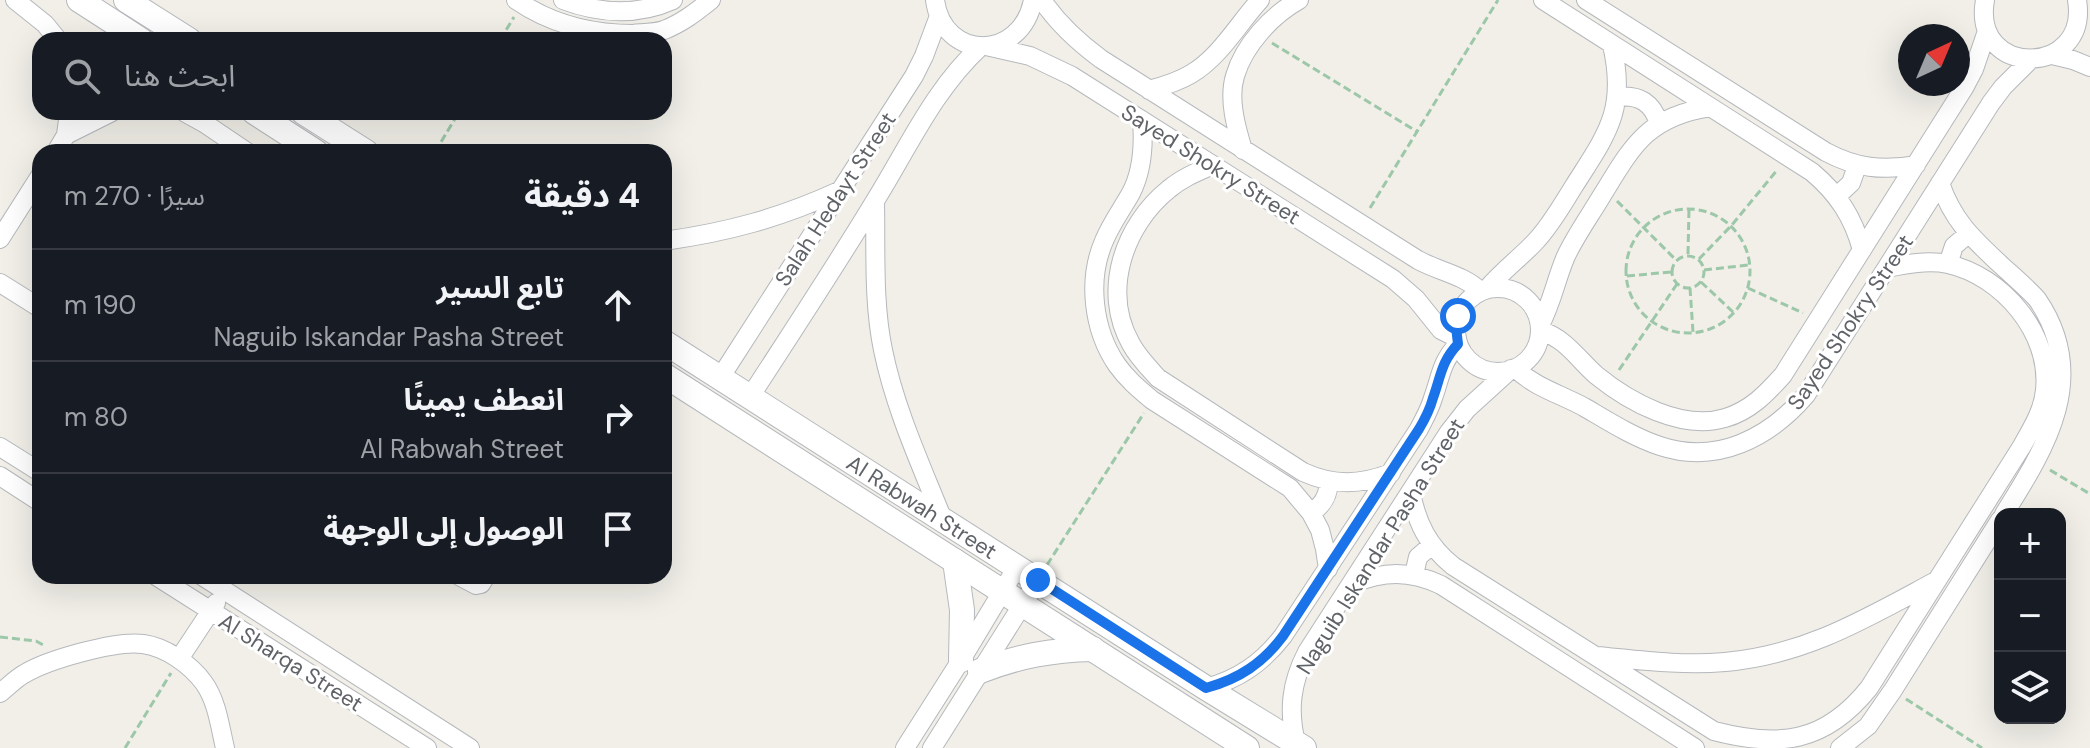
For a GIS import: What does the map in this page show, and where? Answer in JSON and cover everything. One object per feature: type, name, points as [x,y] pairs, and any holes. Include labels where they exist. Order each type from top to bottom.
[{"type":"street","points":[[15,0],[52,32]]},
{"type":"street","points":[[79,0],[115,32]]},
{"type":"street","points":[[126,0],[154,9],[180,32]]},
{"type":"street","points":[[563,0],[602,10],[637,11],[673,0]]},
{"type":"street","points":[[654,32],[679,23],[711,0]]},
{"type":"street","points":[[983,46],[1000,44],[1013,37],[1023,27],[1033,0]]},
{"type":"street","name":"Sayed Shokry Street","points":[[1042,0],[1062,26],[1101,59],[1418,260],[1484,290]]},
{"type":"street","points":[[1149,90],[1171,84],[1209,61],[1260,0]]},
{"type":"street","points":[[1243,150],[1233,102],[1234,77],[1259,35],[1275,17],[1299,0]]},
{"type":"street","points":[[1543,0],[1812,172],[1837,196],[1852,222],[1862,250]]},
{"type":"street","points":[[1586,0],[1826,152],[1857,166],[1876,169],[1916,165]]},
{"type":"street","points":[[519,2],[559,22],[599,32]]},
{"type":"street","points":[[1981,3],[1987,31],[1997,46],[2013,56],[2030,60],[2052,55],[2066,46],[2075,33],[2081,10]]},
{"type":"street","name":"Sayed Shokry Street","points":[[935,5],[955,37],[967,43],[1030,56],[1051,65],[1393,279],[1416,299],[1441,330],[1458,341]]},
{"type":"street","name":"Salah Hedayt Street","points":[[720,378],[914,76],[924,56],[935,5]]},
{"type":"street","name":"Sayed Shokry Street","points":[[1540,328],[1564,342],[1609,385],[1641,405],[1667,416],[1693,421],[1723,419],[1744,410],[1766,395],[1783,375],[1964,88],[1987,31]]},
{"type":"street","points":[[1612,45],[1617,71],[1617,97],[1607,135],[1548,226],[1528,250],[1463,306],[1456,327],[1458,341],[1474,364],[1499,372],[1513,369],[1525,361],[1538,341],[1570,249],[1630,150],[1643,136],[1675,115],[1710,107]]},
{"type":"street","name":"Salah Hedayt Street","points":[[750,397],[947,83],[962,63],[983,46]]},
{"type":"street","points":[[2052,55],[2090,67]]},
{"type":"street","name":"Sayed Shokry Street","points":[[1513,369],[1638,437],[1663,447],[1690,452],[1717,450],[1743,444],[1767,432],[1789,415],[1806,395],[1991,103],[2030,60]]},
{"type":"street","points":[[1209,61],[1220,72],[1234,77]]},
{"type":"street","points":[[1617,97],[1628,95],[1649,104],[1659,124]]},
{"type":"street","points":[[61,144],[66,135],[68,120]]},
{"type":"street","points":[[66,135],[92,120]]},
{"type":"street","points":[[199,120],[235,144]]},
{"type":"street","points":[[266,120],[304,144]]},
{"type":"street","points":[[316,120],[353,144]]},
{"type":"street","points":[[1142,120],[1142,157],[1138,174],[1103,243],[1096,268],[1094,293],[1097,318],[1105,342],[1133,384],[1152,400],[1290,488],[1311,513],[1320,530],[1328,569]]},
{"type":"street","points":[[1213,165],[1170,188],[1152,205],[1134,230],[1118,273],[1117,296],[1129,341],[1158,378],[1303,472],[1329,482],[1350,484],[1371,481],[1391,473]]},
{"type":"street","points":[[1837,196],[1851,183],[1857,166]]},
{"type":"street","points":[[1940,183],[1951,209],[1968,234],[2037,299],[2054,323],[2065,349],[2068,377],[2065,406],[2054,432],[2008,508]]},
{"type":"street","points":[[0,239],[32,189]]},
{"type":"street","points":[[672,240],[737,228],[795,210],[839,191]]},
{"type":"street","points":[[1132,191],[1145,194],[1152,205]]},
{"type":"street","points":[[875,202],[877,312],[883,349],[900,408],[943,520]]},
{"type":"street","points":[[1948,264],[1954,246],[1968,234]]},
{"type":"street","points":[[1411,493],[1421,529],[1453,566],[1714,731],[1737,740],[1762,744],[1812,736],[1834,724],[1853,708],[1869,688],[2022,446],[2040,414],[2045,389],[2045,364],[2038,339],[2025,317],[1998,290],[1948,264],[1917,263],[1887,268]]},
{"type":"street","points":[[0,283],[32,303]]},
{"type":"street","points":[[1484,290],[1499,288],[1521,295],[1530,303],[1540,328]]},
{"type":"street","name":"Naguib Iskandar Pasha Street","points":[[1206,688],[1243,674],[1273,649],[1427,414],[1441,367],[1458,341]]},
{"type":"street","name":"Al Rabwah Street","points":[[672,347],[1300,746]]},
{"type":"street","name":"Naguib Iskandar Pasha Street","points":[[1300,746],[1292,724],[1291,704],[1293,685],[1300,666],[1449,432],[1477,399],[1513,369]]},
{"type":"street","name":"Al Rabwah Street","points":[[672,380],[1247,748]]},
{"type":"street","points":[[2022,446],[2038,459]]},
{"type":"street","points":[[2,452],[32,468]]},
{"type":"street","points":[[0,476],[32,497]]},
{"type":"street","points":[[1311,513],[1325,501],[1329,482]]},
{"type":"street","points":[[1840,748],[1868,726],[1994,530]]},
{"type":"street","points":[[1414,575],[1418,557],[1432,545]]},
{"type":"street","points":[[932,748],[970,666],[955,561]]},
{"type":"street","points":[[905,748],[970,666],[1012,598],[1017,567]]},
{"type":"street","points":[[1351,584],[1392,573],[1414,575],[1441,585],[1695,748]]},
{"type":"street","points":[[1012,598],[1038,580]]},
{"type":"street","points":[[1594,656],[1682,664],[1767,656],[1808,645],[1848,629],[1937,581]]},
{"type":"street","name":"Al Sharqa Street","points":[[169,584],[427,748]]},
{"type":"street","name":"Al Sharqa Street","points":[[215,584],[470,748]]},
{"type":"street","points":[[179,659],[224,590]]},
{"type":"street","points":[[0,693],[23,674],[54,659],[124,644],[144,644],[179,659],[195,671],[207,687],[225,748]]},
{"type":"street","points":[[970,666],[1035,654],[1093,649]]},
{"type":"street","points":[[1273,649],[1283,663],[1300,666]]},
{"type":"path","points":[[1360,224],[1498,0]]},
{"type":"path","points":[[504,32],[519,2]]},
{"type":"path","points":[[1259,35],[1417,131]]},
{"type":"path","points":[[440,144],[454,120]]},
{"type":"path","points":[[1699,259],[1731,226],[1788,157]]},
{"type":"path","points":[[1605,190],[1676,260]]},
{"type":"path","points":[[1688,255],[1689,209]]},
{"type":"path","points":[[1689,209],[1711,214],[1731,226],[1744,244],[1750,265],[1748,288],[1740,306],[1716,327],[1693,333],[1676,332],[1651,321],[1637,305],[1627,276],[1632,245],[1644,228],[1669,212],[1689,209]]},
{"type":"path","points":[[1688,255],[1699,259],[1704,270],[1701,282],[1690,288],[1677,284],[1672,272],[1676,260],[1688,255]]},
{"type":"path","points":[[1704,270],[1750,265]]},
{"type":"path","points":[[1627,276],[1672,272]]},
{"type":"path","points":[[1701,282],[1734,313]]},
{"type":"path","points":[[1609,385],[1677,284]]},
{"type":"path","points":[[1690,288],[1693,333]]},
{"type":"path","points":[[1748,288],[1818,320]]},
{"type":"path","points":[[1038,580],[1152,400]]},
{"type":"path","points":[[2038,459],[2090,494]]},
{"type":"path","points":[[0,637],[42,643],[54,659]]},
{"type":"path","points":[[125,748],[179,659]]},
{"type":"path","points":[[1893,690],[1982,748]]},
{"type":"route","points":[[1038,580],[1206,688],[1243,674],[1259,663],[1283,636],[1419,429],[1433,398],[1441,367],[1458,344],[1458,316]]}]
